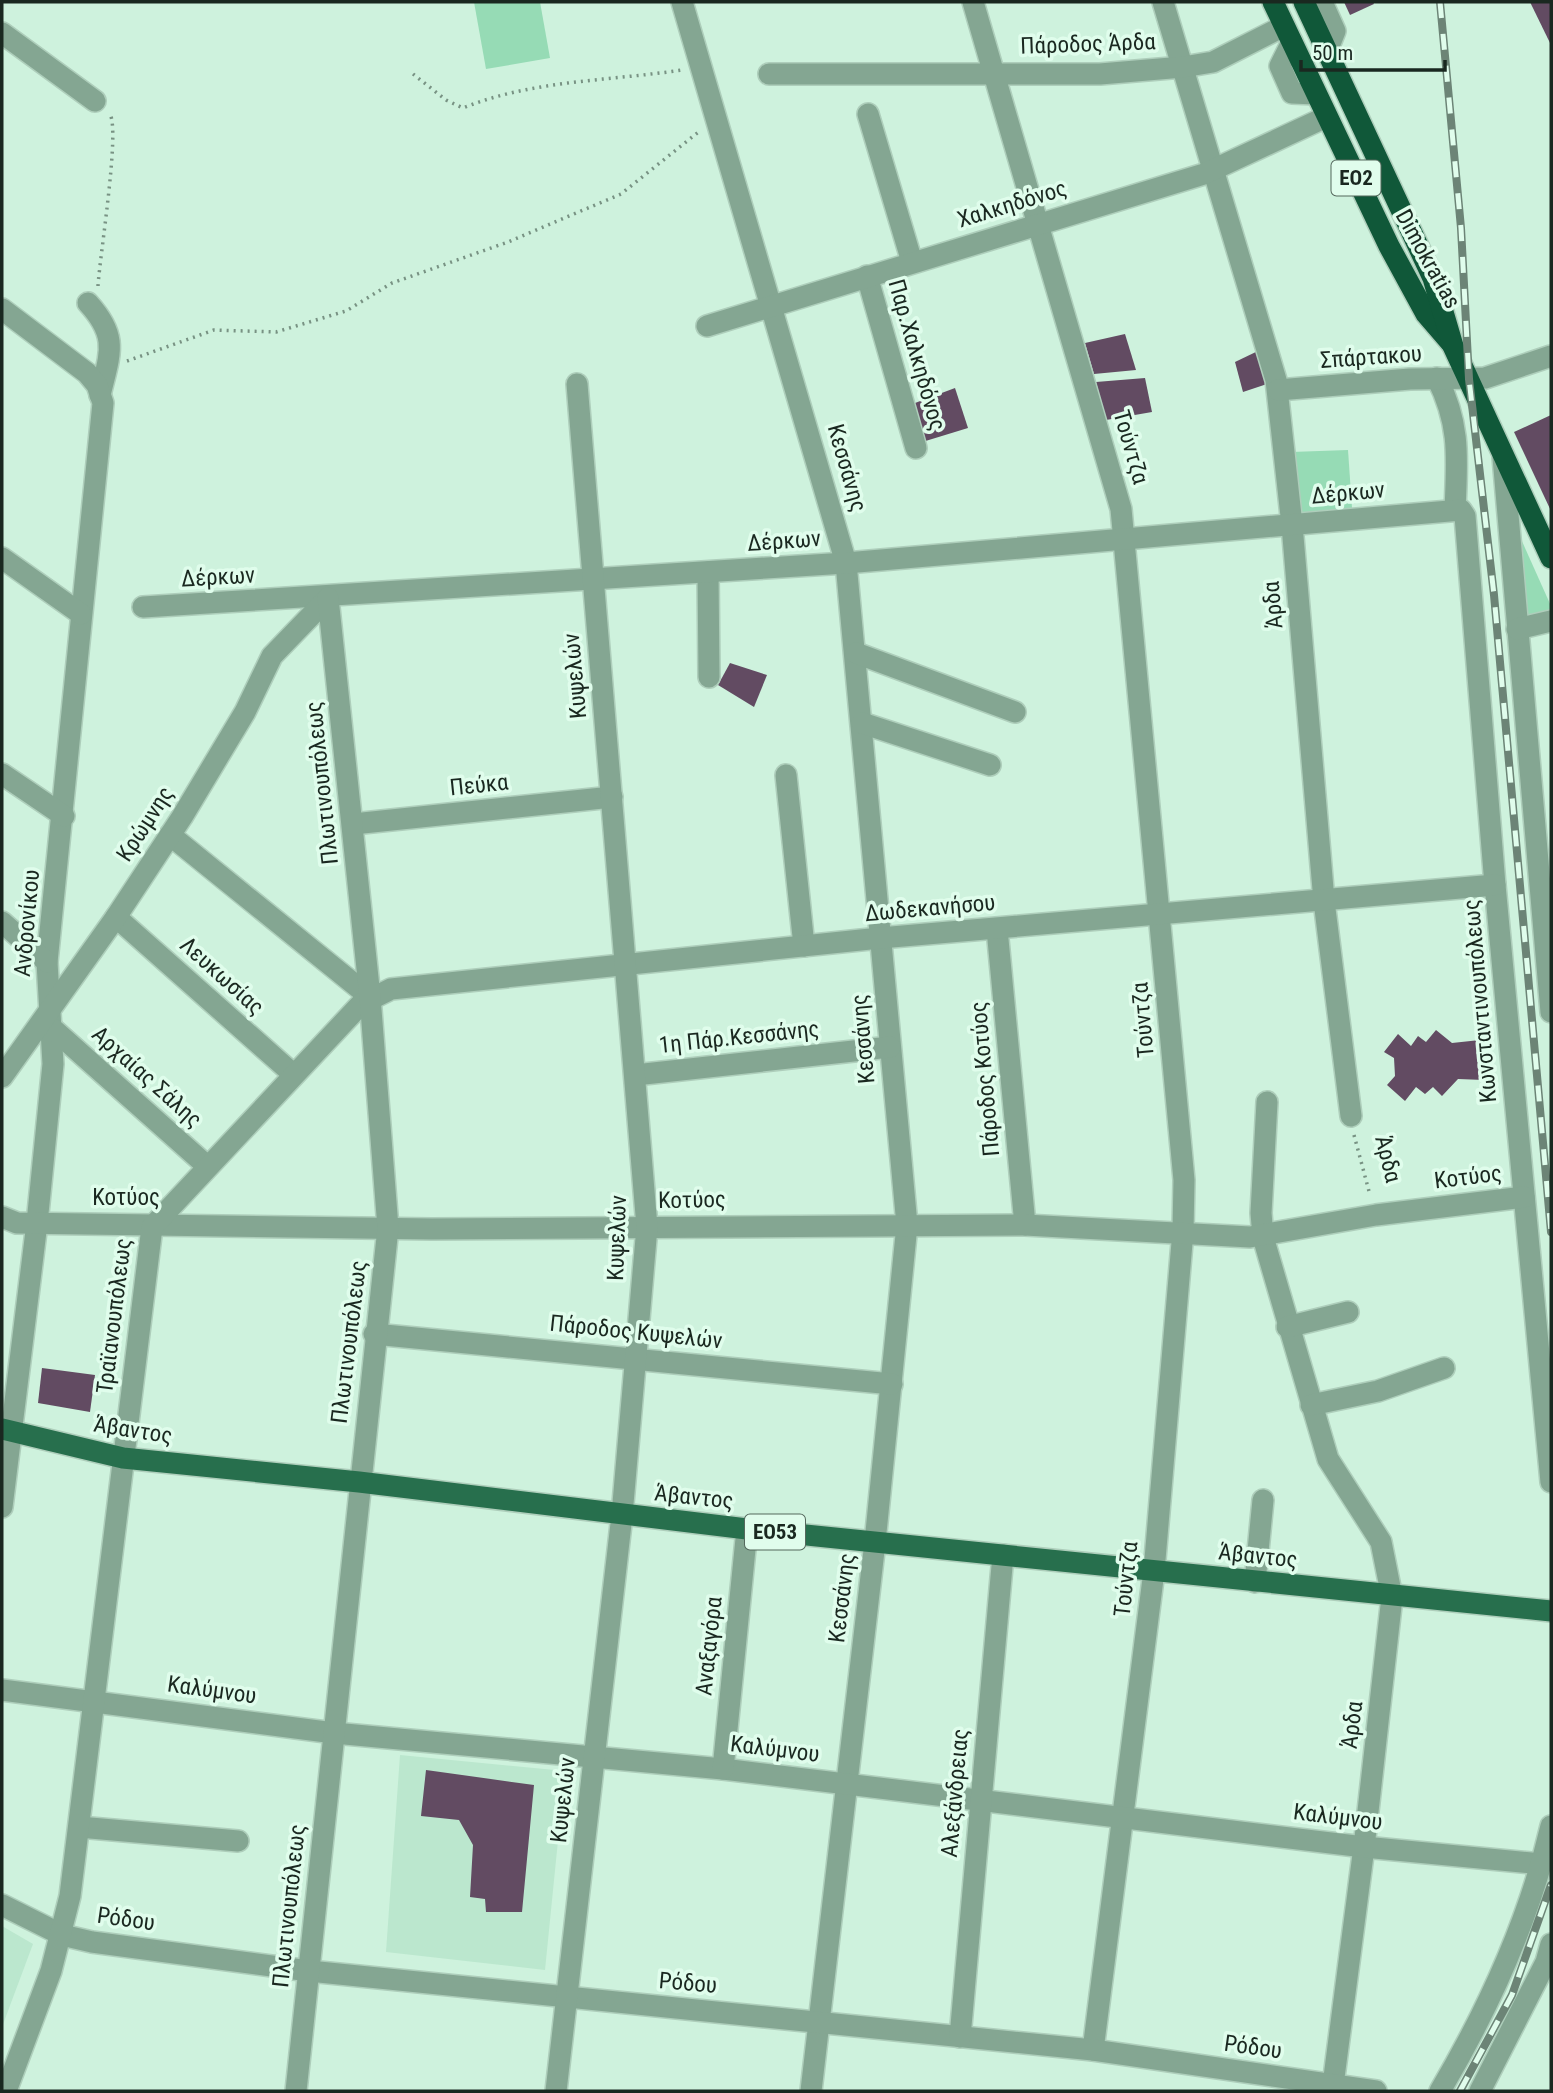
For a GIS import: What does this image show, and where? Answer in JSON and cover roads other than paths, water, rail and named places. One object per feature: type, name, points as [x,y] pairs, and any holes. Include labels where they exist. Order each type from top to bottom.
[{"type":"highway","name":"Dimokratias","points":[[1273,2],[1389,246],[1426,314],[1454,346]]},
{"type":"highway","name":"Dimokratias","points":[[1304,2],[1433,278],[1454,346],[1551,558]]},
{"type":"main road","name":"Άβαντος","points":[[6,1430],[124,1458],[359,1482],[747,1529],[1392,1597],[1551,1611]]},
{"type":"street","name":"Τούντζα","points":[[973,2],[1118,499],[1125,539],[1184,1180],[1183,1231],[1154,1571],[1125,1816],[1093,2050]]},
{"type":"street","name":"Άρδα","points":[[1163,2],[1215,170],[1278,390],[1324,901],[1350,1116]]},
{"type":"street","points":[[1322,2],[1335,31],[1327,51]]},
{"type":"street","name":"Κεσσάνης","points":[[686,3],[701,67],[846,563],[907,1225],[875,1542],[811,2091]]},
{"type":"street","points":[[2,33],[95,101]]},
{"type":"street","name":"Πάροδος Άρδα","points":[[769,74],[1100,74],[1213,62],[1288,34]]},
{"type":"street","points":[[869,114],[912,262]]},
{"type":"street","name":"Χαλκηδόνος","points":[[707,326],[1215,170],[1326,117]]},
{"type":"street","name":"Παρ.Χαλκηδόνος","points":[[867,276],[916,448]]},
{"type":"street","name":"Ανδρονίκου","points":[[2,1507],[6,1430],[37,1223],[53,1064],[47,962],[64,816],[103,402],[101,384],[111,347],[105,321],[92,308]]},
{"type":"street","points":[[2,309],[101,384]]},
{"type":"street","name":"Σπάρτακου","points":[[1278,390],[1437,378],[1469,379],[1504,373],[1551,356]]},
{"type":"street","name":"Κωνσταντινουπόλεως","points":[[1437,378],[1458,444],[1460,513],[1551,1482]]},
{"type":"street","name":"Κυψελών","points":[[556,2091],[622,1515],[647,1227],[576,384]]},
{"type":"street","points":[[1502,451],[1551,1012]]},
{"type":"street","name":"Δέρκων","points":[[143,607],[328,598],[846,563],[1460,513]]},
{"type":"street","points":[[2,558],[81,614]]},
{"type":"street","points":[[708,572],[709,677]]},
{"type":"street","name":"Πλωτινουπόλεως","points":[[296,2091],[374,1334],[388,1228],[370,997],[328,598]]},
{"type":"street","name":"Κρώμνης","points":[[6,1063],[50,1019],[170,835],[245,712],[272,656],[328,598]]},
{"type":"street","points":[[1517,629],[1551,621]]},
{"type":"street","points":[[856,653],[1015,712]]},
{"type":"street","points":[[862,723],[990,765]]},
{"type":"street","points":[[2,774],[64,816]]},
{"type":"street","points":[[786,775],[804,946]]},
{"type":"street","name":"Πεύκα","points":[[353,824],[612,797]]},
{"type":"street","points":[[170,835],[370,997]]},
{"type":"street","name":"Δωδεκανήσου","points":[[370,997],[391,989],[880,938],[1496,885]]},
{"type":"street","name":"Λευκωσίας","points":[[116,917],[293,1074]]},
{"type":"street","points":[[2,922],[47,962]]},
{"type":"street","name":"Πάροδος Κοτύος","points":[[997,929],[1025,1225]]},
{"type":"street","name":"Τραϊανουπόλεως","points":[[6,2091],[62,1935],[79,1828],[154,1223],[293,1074],[370,997]]},
{"type":"street","name":"Αρχαίας Σάλης","points":[[50,1019],[207,1166]]},
{"type":"street","name":"1η Πάρ.Κεσσάνης","points":[[635,1074],[890,1047]]},
{"type":"street","name":"Άρδα","points":[[1267,1102],[1261,1213],[1263,1237],[1287,1327],[1332,1468],[1381,1542],[1392,1597],[1364,1847],[1333,2085]]},
{"type":"street","name":"Κοτύος","points":[[2,1217],[17,1223],[388,1228],[1025,1225],[1263,1237],[1376,1215],[1524,1197]]},
{"type":"street","points":[[1287,1327],[1348,1312]]},
{"type":"street","name":"Πάροδος Κυψελών","points":[[374,1334],[891,1384]]},
{"type":"street","points":[[1311,1405],[1378,1391],[1444,1368]]},
{"type":"street","points":[[1255,1582],[1263,1500]]},
{"type":"street","name":"Αναξαγόρα","points":[[723,1769],[747,1529]]},
{"type":"street","name":"Αλεξάνδρειας","points":[[960,2037],[1003,1555]]},
{"type":"street","name":"Καλύμνου","points":[[2,1690],[334,1733],[723,1769],[981,1798],[1364,1847],[1542,1864]]},
{"type":"street","points":[[1440,2091],[1477,2027],[1503,1972],[1542,1864],[1551,1826]]},
{"type":"street","points":[[79,1828],[238,1841]]},
{"type":"street","name":"Ρόδου","points":[[2,1905],[62,1935],[92,1942],[309,1971],[567,1999],[819,2021],[1093,2050],[1376,2091]]},
{"type":"street","points":[[1480,2091],[1549,1957]]},
{"type":"railway","points":[[1440,2],[1461,228],[1469,379],[1494,595],[1551,1232]]},
{"type":"railway","points":[[1460,2091],[1512,1995],[1551,1885]]}]
